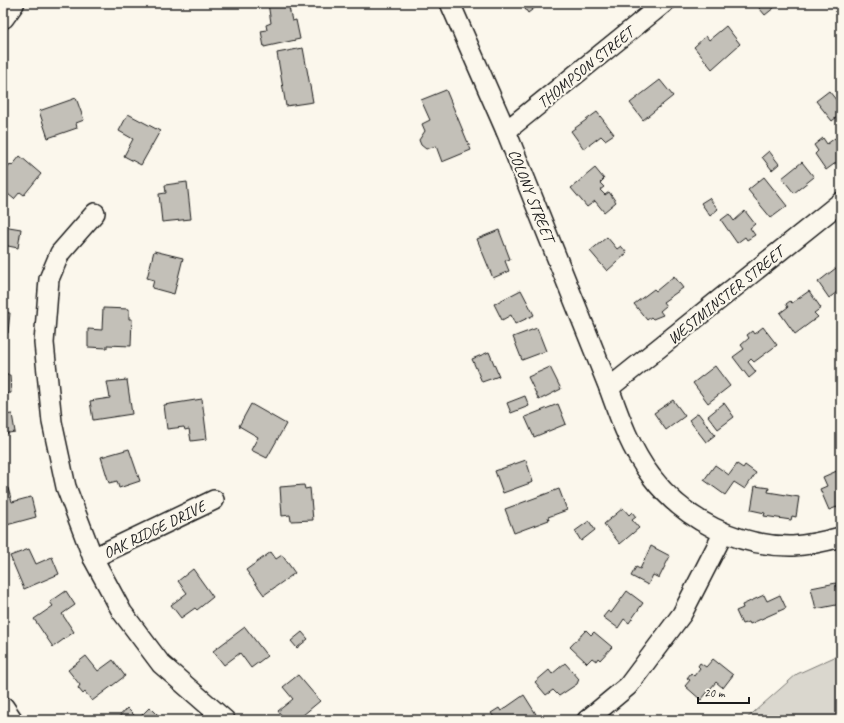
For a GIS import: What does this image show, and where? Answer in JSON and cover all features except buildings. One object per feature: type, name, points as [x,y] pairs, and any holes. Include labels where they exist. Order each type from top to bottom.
[{"type":"street","points":[[3,17],[13,3]]},
{"type":"street","name":"COLONY STREET","points":[[450,3],[506,131],[609,388],[623,427],[650,476],[666,494],[696,519],[723,534],[747,541],[794,546],[841,537]]},
{"type":"street","name":"THOMPSON STREET","points":[[506,131],[664,3]]},
{"type":"street","name":"WESTMINSTER STREET","points":[[609,388],[841,202]]},
{"type":"street","points":[[95,213],[60,253],[50,279],[44,343],[52,422],[66,487],[94,558],[122,612],[161,664],[225,720]]},
{"type":"street","name":"OAK RIDGE DRIVE","points":[[94,558],[214,500]]},
{"type":"street","points":[[587,720],[628,686],[682,614],[723,534]]},
{"type":"street","points":[[3,708],[11,720]]},
{"type":"shaded area","points":[[841,654],[841,720],[745,720],[797,674]]}]
